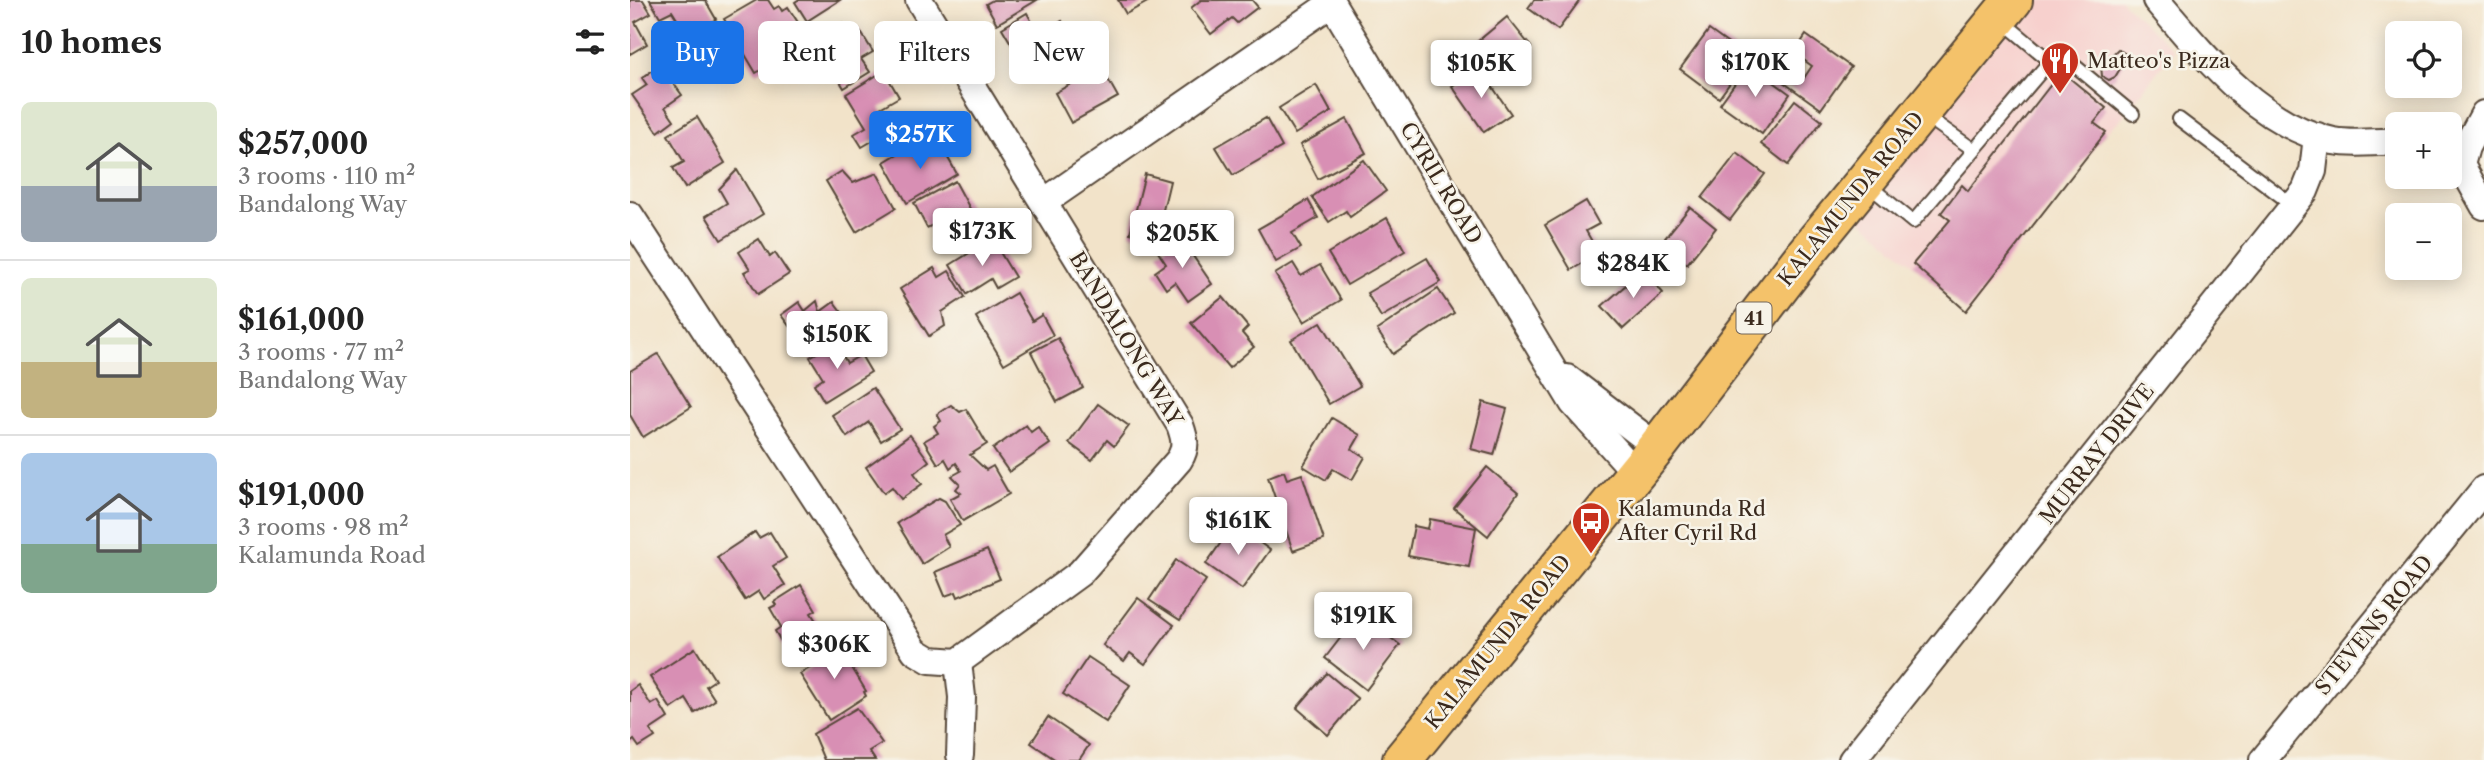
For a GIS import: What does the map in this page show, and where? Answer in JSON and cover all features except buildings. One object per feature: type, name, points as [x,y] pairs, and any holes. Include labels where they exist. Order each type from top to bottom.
[{"type":"main road","name":"KALAMUNDA ROAD","points":[[1402,760],[1638,452],[1730,349],[1922,113],[1999,6]]},
{"type":"main road","name":"KALAMUNDA ROAD","points":[[1377,760],[1638,452],[1999,6]]},
{"type":"street","name":"BANDALONG WAY","points":[[919,0],[1044,202],[1145,373],[1180,425],[1185,450],[1080,573],[958,662]]},
{"type":"street","points":[[2156,0],[2201,52],[2240,89],[2285,121],[2317,136],[2351,143],[2385,142]]},
{"type":"street","points":[[1044,202],[1331,2]]},
{"type":"street","name":"CYRIL ROAD","points":[[1331,2],[1573,402],[1638,452]]},
{"type":"street","points":[[2462,152],[2484,114]]},
{"type":"street","name":"MURRAY DRIVE","points":[[1865,755],[2305,191],[2313,171],[2317,136]]},
{"type":"street","points":[[2462,173],[2484,206]]},
{"type":"street","points":[[630,215],[915,651],[930,660],[958,662],[962,696],[960,755]]},
{"type":"street","name":"STEVENS ROAD","points":[[2263,760],[2484,489]]},
{"type":"lane","points":[[1999,6],[2049,61],[2074,65],[2133,114]]},
{"type":"lane","points":[[1864,181],[1876,194],[1913,222],[2049,61]]},
{"type":"lane","points":[[1922,113],[1974,149]]},
{"type":"lane","points":[[2179,119],[2294,205]]},
{"type":"shaded area","points":[[2030,0],[2121,0],[2174,50],[2121,119],[2106,132],[1969,313],[1858,217]]},
{"type":"place","name":"Matteo's Pizza","points":[[2060,95]]},
{"type":"place","name":"Kalamunda Rd After Cyril Rd","points":[[1591,555]]}]
